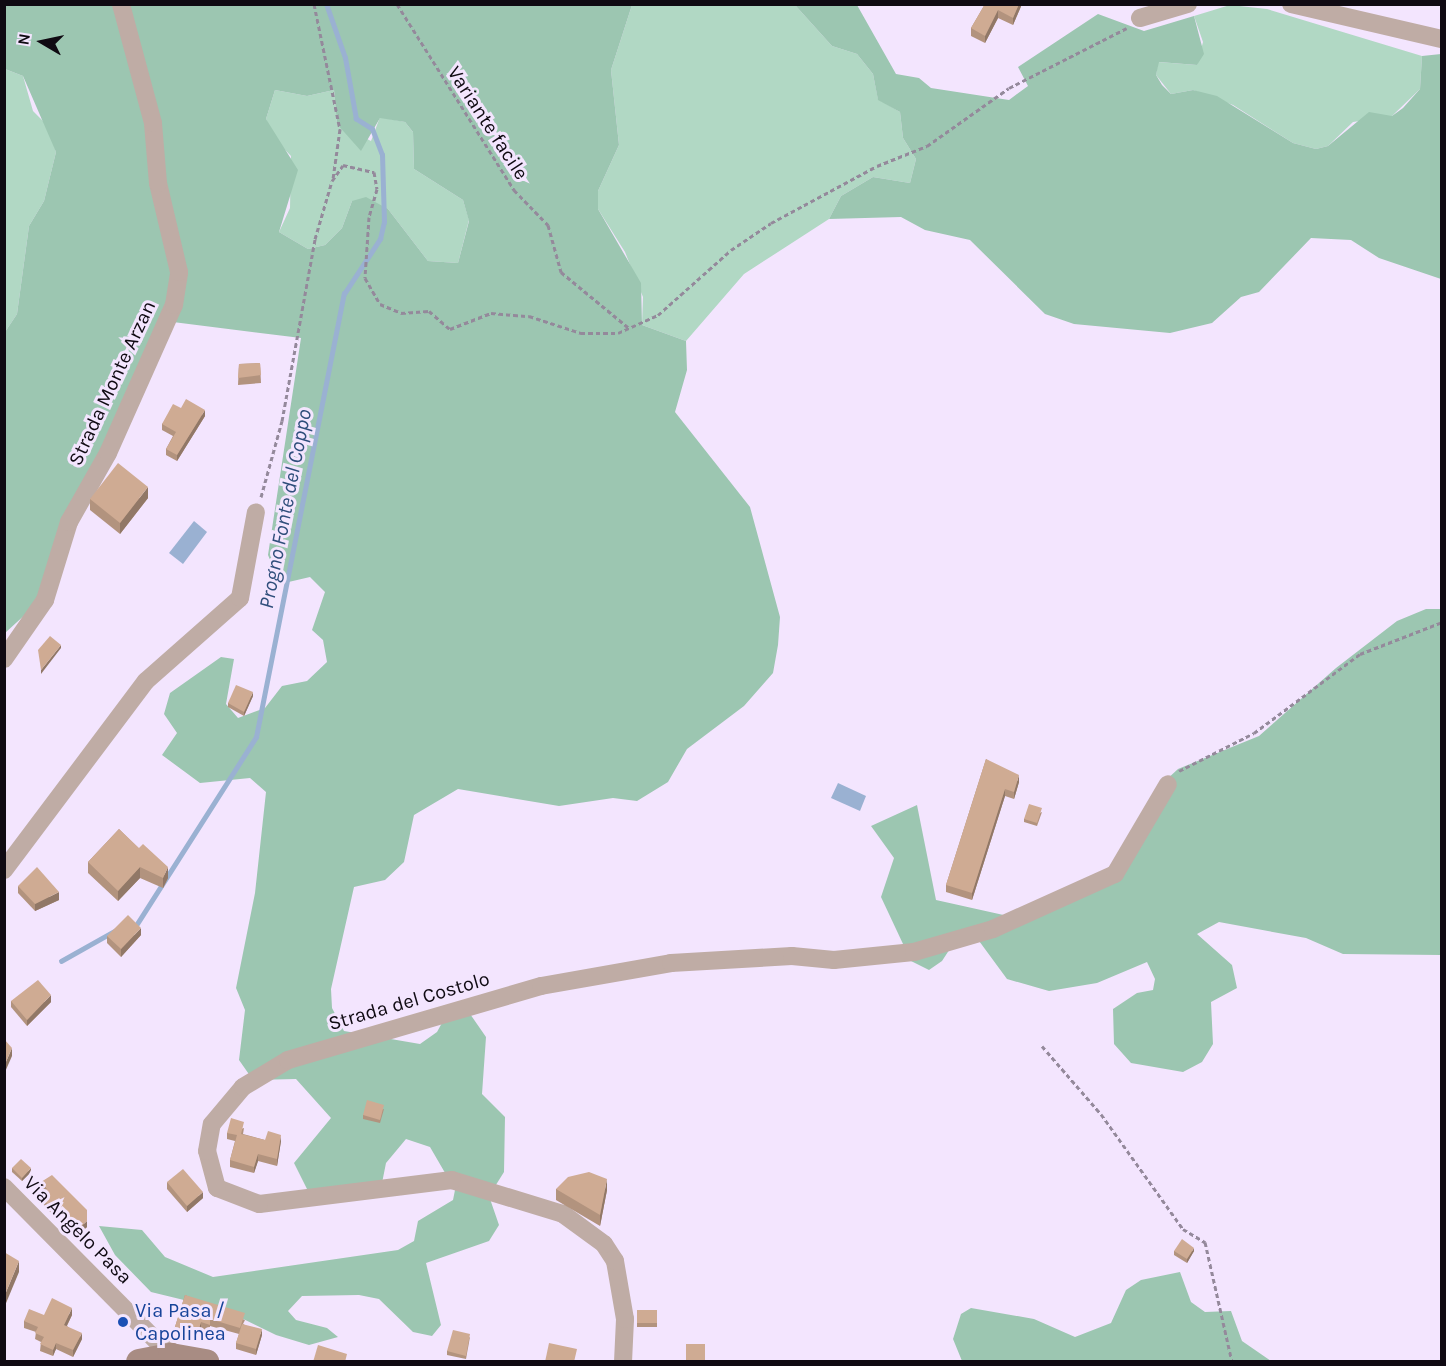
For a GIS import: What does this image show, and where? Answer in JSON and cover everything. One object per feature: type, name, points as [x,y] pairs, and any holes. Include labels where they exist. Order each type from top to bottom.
[{"type":"street","name":"Strada Monte Arzan","points":[[4,659],[45,600],[69,522],[108,453],[174,305],[179,272],[158,183],[153,123],[121,4]]},
{"type":"street","points":[[1140,18],[1188,4]]},
{"type":"street","points":[[1291,4],[1442,39]]},
{"type":"street","points":[[4,870],[146,681],[240,597],[256,512]]},
{"type":"street","name":"Strada del Costolo","points":[[623,1362],[625,1319],[615,1261],[604,1244],[563,1214],[453,1180],[259,1204],[217,1188],[207,1150],[212,1124],[243,1087],[288,1060],[541,987],[671,963],[792,956],[834,960],[914,952],[993,929],[1115,874],[1168,784]]},
{"type":"street","name":"Via Angelo Pasa","points":[[4,1188],[171,1356]]},
{"type":"street","points":[[139,1362],[171,1356],[206,1362]]},
{"type":"path","points":[[256,512],[282,421],[312,263],[332,181],[340,129],[314,4]]},
{"type":"path","name":"Variante facile","points":[[397,4],[514,190],[548,225],[561,272],[629,328]]},
{"type":"path","points":[[332,181],[343,165],[374,172],[377,189],[369,218],[365,278],[380,304],[401,313],[429,311],[450,329],[491,313],[529,316],[581,333],[629,328],[658,315],[731,250],[771,224],[858,175],[927,146],[1009,88],[1140,18]]},
{"type":"path","points":[[1168,784],[1187,763],[1254,733],[1360,654],[1442,622]]},
{"type":"path","points":[[1042,1046],[1101,1114],[1183,1229],[1205,1242],[1232,1362]]},
{"type":"green space","points":[[5,5],[632,5],[611,70],[619,145],[598,191],[598,209],[641,283],[642,325],[686,341],[687,370],[675,412],[750,507],[780,617],[778,645],[773,673],[744,706],[687,749],[668,782],[637,801],[613,798],[559,806],[458,789],[414,815],[404,862],[385,880],[354,887],[331,989],[332,1008],[344,1031],[420,1044],[437,1032],[448,1012],[468,1011],[486,1037],[482,1094],[505,1117],[504,1172],[489,1196],[499,1225],[489,1241],[426,1263],[441,1325],[432,1336],[413,1332],[379,1299],[359,1295],[302,1296],[288,1311],[296,1320],[327,1328],[338,1337],[309,1345],[276,1335],[225,1310],[151,1292],[115,1255],[99,1226],[142,1230],[165,1257],[213,1277],[398,1250],[414,1241],[418,1221],[453,1200],[455,1190],[430,1147],[406,1139],[386,1163],[382,1183],[310,1195],[294,1163],[331,1118],[296,1079],[253,1080],[239,1060],[245,1010],[236,988],[255,893],[266,792],[250,778],[200,783],[162,755],[177,733],[164,714],[170,693],[221,657],[234,659],[226,704],[238,718],[265,708],[282,686],[307,681],[327,662],[323,640],[312,630],[325,592],[310,577],[280,584],[268,555],[301,338],[165,321],[39,602],[5,633],[5,332],[17,314],[29,226],[44,201],[56,152],[23,76],[5,69]],"holes":[[[275,90],[307,96],[334,90],[337,124],[361,151],[380,118],[405,122],[413,132],[414,169],[463,200],[469,221],[458,263],[428,261],[388,209],[366,197],[352,201],[342,228],[325,245],[308,249],[279,232],[298,170],[266,119]]]},
{"type":"green space","points":[[632,5],[795,5],[832,46],[857,54],[873,74],[878,99],[900,112],[903,138],[916,159],[910,183],[873,177],[841,196],[829,219],[744,274],[686,341],[642,325],[643,297],[625,252],[598,209],[598,191],[619,145],[611,70]]},
{"type":"green space","points":[[795,5],[857,5],[896,74],[919,78],[931,88],[1009,100],[1028,86],[1018,67],[1098,14],[1144,31],[1194,16],[1204,54],[1197,65],[1159,62],[1156,75],[1162,85],[1171,94],[1193,90],[1217,96],[1293,143],[1316,149],[1328,146],[1369,112],[1392,116],[1403,108],[1420,89],[1422,56],[1441,54],[1441,279],[1379,258],[1351,240],[1311,238],[1259,292],[1241,297],[1212,323],[1170,333],[1074,324],[1045,314],[970,240],[925,230],[901,217],[829,219],[841,196],[873,177],[910,183],[916,159],[903,138],[900,112],[878,100],[873,74],[857,54],[832,46]]},
{"type":"green space","points":[[1230,5],[1267,9],[1422,56],[1420,89],[1392,116],[1353,122],[1328,146],[1316,149],[1293,143],[1233,105],[1193,90],[1171,94],[1156,75],[1158,62],[1197,65],[1203,42],[1194,16]]},
{"type":"green space","points":[[5,69],[23,76],[33,111],[48,126],[56,152],[44,201],[29,226],[17,314],[5,332]]},
{"type":"green space","points":[[275,90],[307,96],[334,90],[337,124],[371,141],[380,117],[405,122],[413,132],[414,169],[463,200],[469,220],[458,263],[428,261],[388,209],[352,201],[342,228],[325,245],[308,249],[279,232],[290,208],[291,156],[272,136],[266,119]]},
{"type":"green space","points":[[1426,609],[1441,609],[1441,955],[1343,954],[1306,938],[1219,922],[1197,934],[1232,965],[1237,988],[1211,1002],[1213,1044],[1202,1062],[1183,1072],[1131,1063],[1114,1044],[1113,1009],[1137,993],[1153,990],[1155,979],[1147,962],[1097,983],[1049,991],[1007,979],[971,930],[961,932],[942,961],[929,970],[911,961],[881,897],[894,858],[871,826],[917,805],[936,900],[1008,916],[1108,872],[1165,781],[1178,769],[1259,736],[1336,668],[1397,621]]},
{"type":"green space","points":[[1180,1272],[1191,1302],[1205,1312],[1231,1311],[1242,1341],[1271,1361],[962,1361],[953,1339],[961,1314],[971,1308],[1034,1319],[1075,1337],[1111,1323],[1126,1290],[1141,1280]]},
{"type":"water","points":[[194,521],[207,532],[183,564],[169,553]]},
{"type":"water","points":[[838,783],[866,796],[860,811],[831,798]]},
{"type":"building","points":[[985,4],[1019,4],[1013,18],[998,10],[985,36],[971,28]]},
{"type":"building","points":[[260,363],[261,375],[238,378],[239,364]]},
{"type":"building","points":[[186,399],[205,410],[177,455],[166,449],[176,432],[162,424],[173,404],[181,408]]},
{"type":"building","points":[[118,463],[148,487],[120,523],[90,499]]},
{"type":"building","points":[[50,636],[61,645],[41,670],[38,650]]},
{"type":"building","points":[[236,685],[253,692],[244,712],[228,703]]},
{"type":"building","points":[[986,759],[1019,775],[1014,792],[1005,789],[972,893],[946,885]]},
{"type":"building","points":[[1029,804],[1042,808],[1037,823],[1024,819]]},
{"type":"building","points":[[119,829],[139,848],[143,844],[168,867],[163,878],[140,867],[118,891],[88,862]]},
{"type":"building","points":[[37,867],[59,892],[35,904],[18,886]]},
{"type":"building","points":[[128,915],[141,928],[121,949],[107,936]]},
{"type":"building","points":[[38,980],[51,995],[27,1020],[11,1001]]},
{"type":"building","points":[[4,1039],[12,1048],[5,1064],[4,1064]]},
{"type":"building","points":[[367,1100],[384,1105],[380,1120],[363,1115]]},
{"type":"building","points":[[231,1118],[244,1122],[241,1134],[265,1140],[268,1131],[281,1135],[277,1159],[258,1154],[254,1167],[230,1160],[237,1135],[227,1133]]},
{"type":"building","points":[[21,1159],[31,1168],[22,1178],[12,1168]]},
{"type":"building","points":[[183,1169],[203,1192],[187,1206],[167,1182]]},
{"type":"building","points":[[589,1172],[607,1179],[600,1215],[556,1189],[568,1177]]},
{"type":"building","points":[[52,1175],[87,1210],[87,1221],[74,1233],[40,1196],[47,1188],[41,1182]]},
{"type":"building","points":[[1182,1239],[1194,1248],[1187,1259],[1174,1251]]},
{"type":"building","points":[[4,1252],[19,1261],[4,1297]]},
{"type":"building","points":[[185,1295],[245,1313],[240,1328],[210,1319],[210,1325],[201,1322],[197,1336],[174,1330]]},
{"type":"building","points":[[52,1298],[72,1308],[64,1325],[82,1333],[73,1350],[56,1343],[53,1350],[40,1344],[44,1337],[35,1333],[38,1327],[24,1321],[29,1309],[44,1315]]},
{"type":"building","points":[[637,1310],[657,1310],[657,1323],[637,1323]]},
{"type":"building","points":[[242,1324],[262,1329],[256,1349],[236,1343]]},
{"type":"building","points":[[453,1330],[470,1334],[466,1356],[447,1351]]},
{"type":"building","points":[[549,1343],[577,1349],[574,1362],[545,1362]]},
{"type":"building","points":[[686,1344],[705,1344],[705,1362],[686,1362]]},
{"type":"building","points":[[318,1345],[347,1354],[345,1362],[313,1362]]},
{"type":"waterway","name":"Progno Fonte del Coppo","points":[[135,927],[256,737],[344,294],[380,239],[384,222],[382,155],[372,129],[356,119],[345,58],[326,4]]},
{"type":"waterway","name":"Progno Fonte del Coppo","points":[[61,961],[118,929]]},
{"type":"place","name":"Via Pasa / Capolinea","points":[[123,1322]]}]
